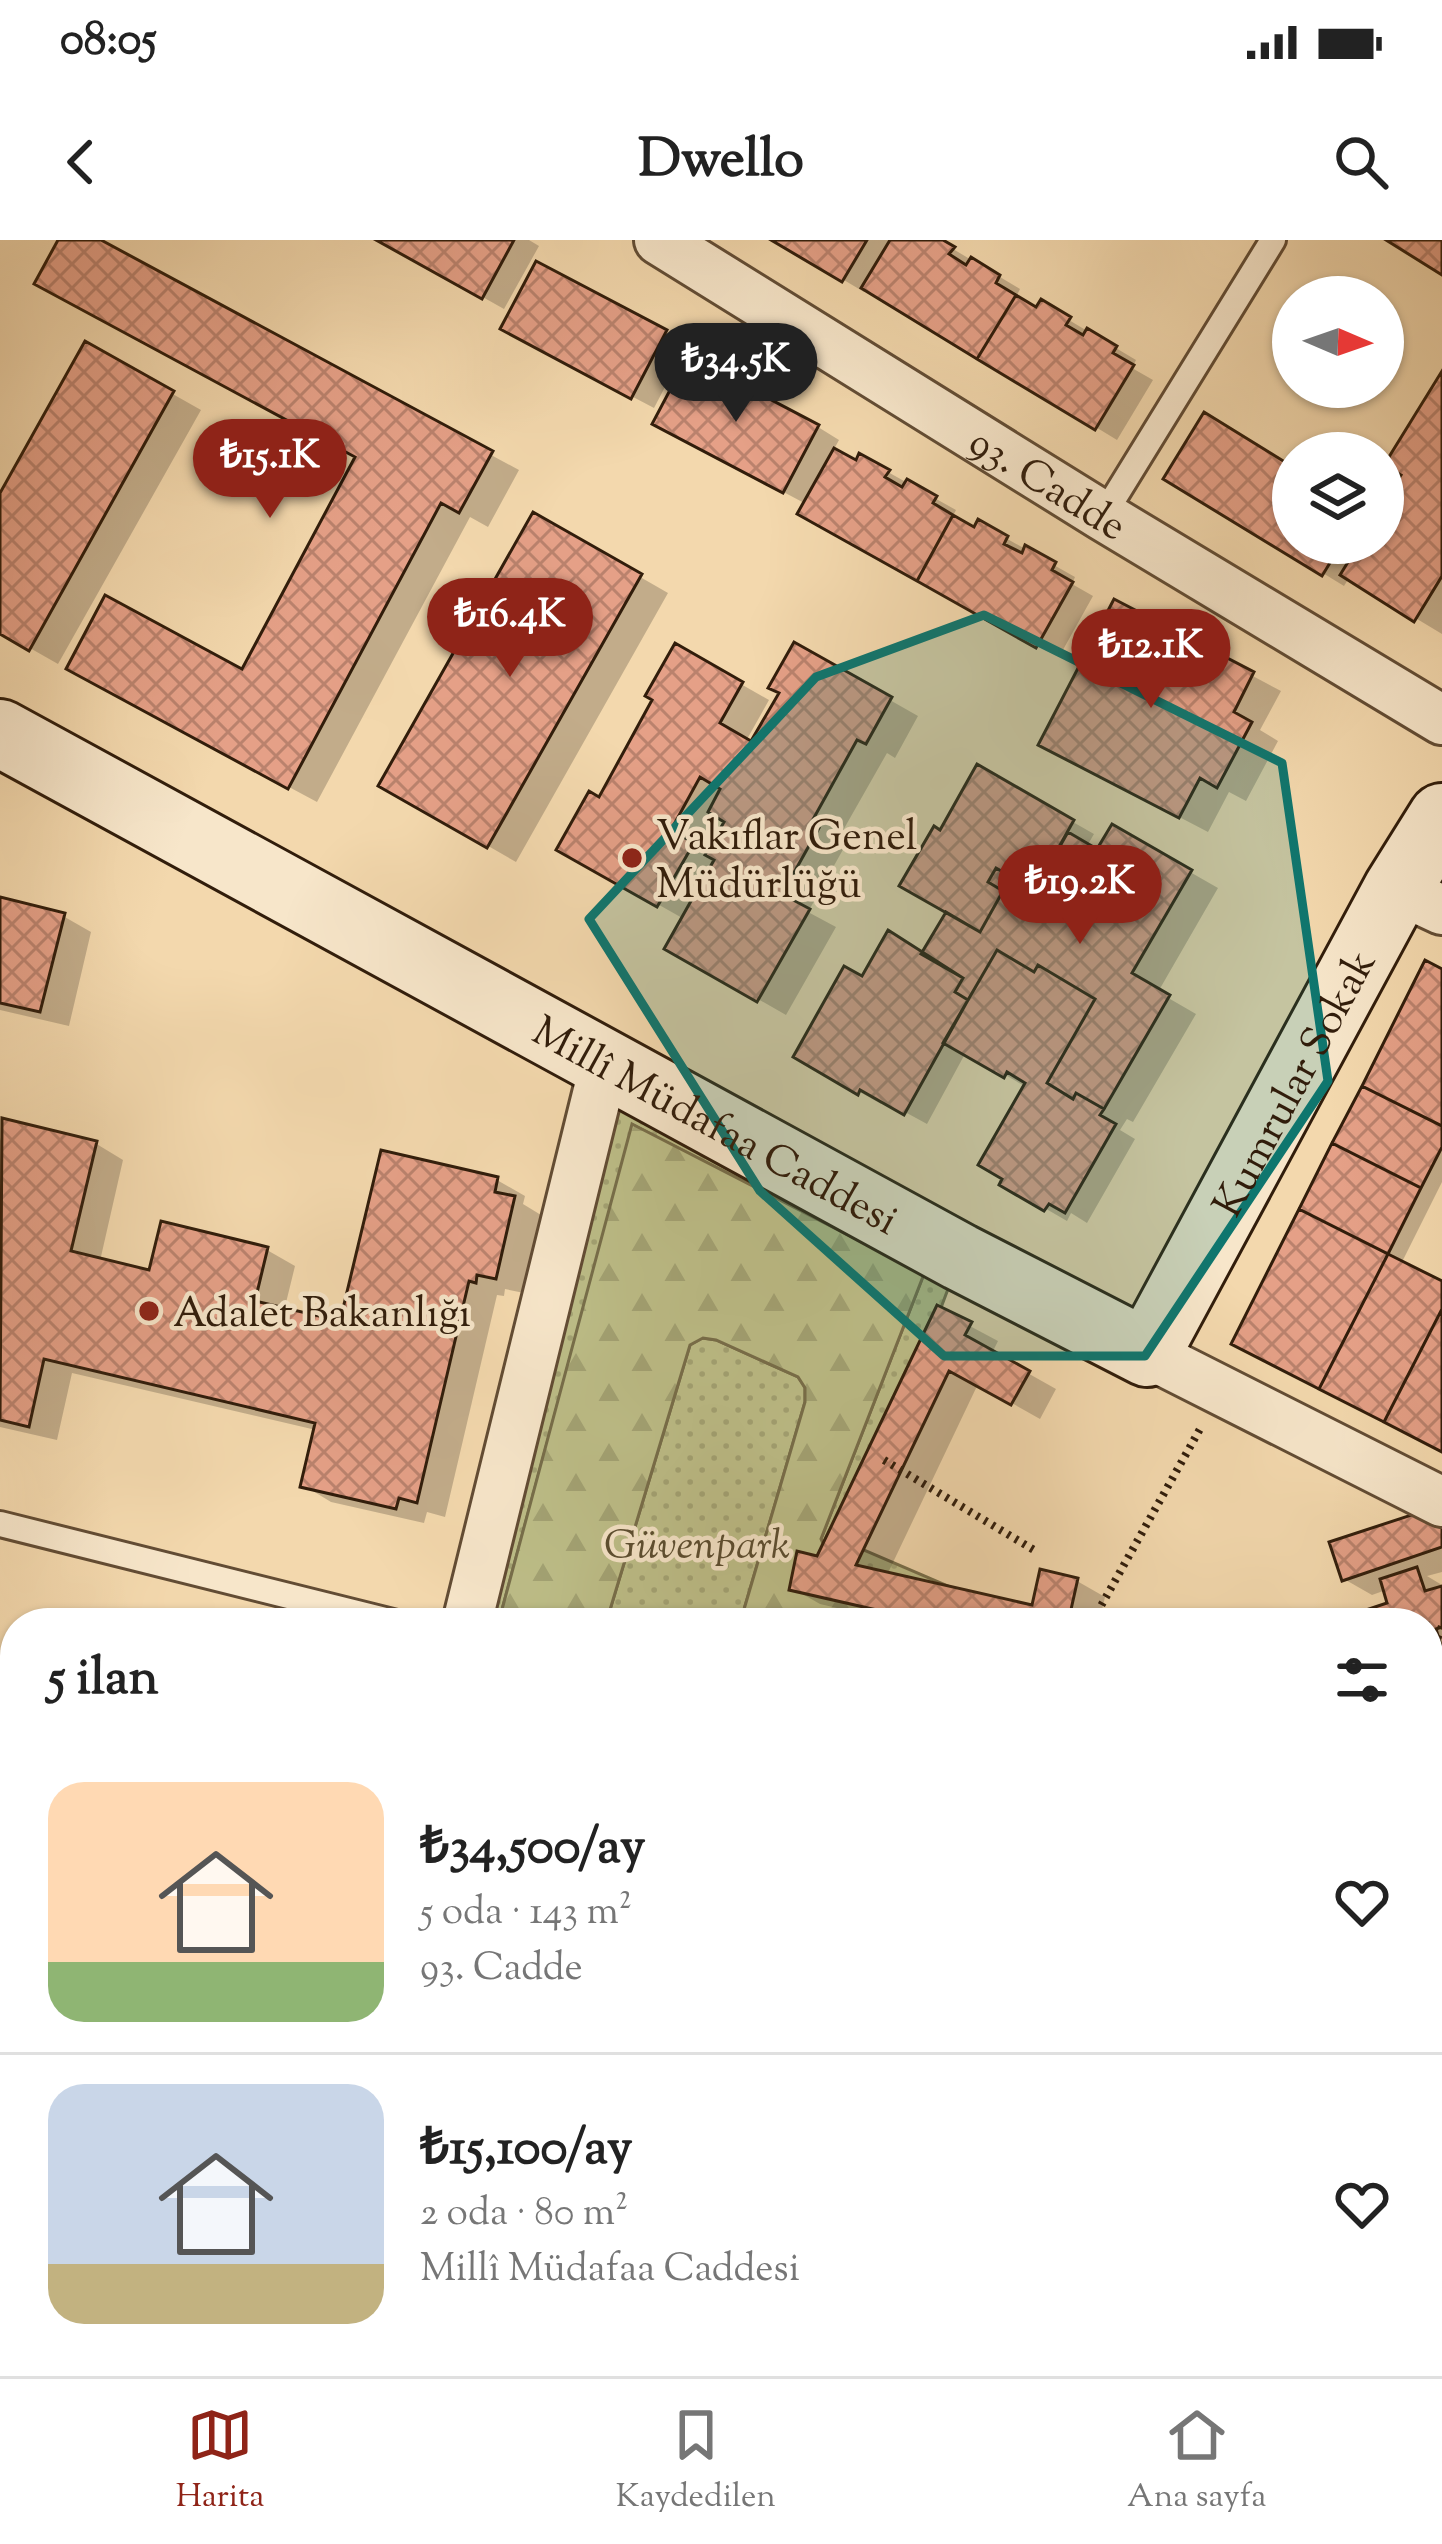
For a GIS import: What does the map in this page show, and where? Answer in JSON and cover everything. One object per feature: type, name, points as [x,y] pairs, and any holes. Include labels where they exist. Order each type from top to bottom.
[{"type":"main road","name":"Millî Müdafaa Caddesi","points":[[0,733],[960,1257],[1147,1353]]},
{"type":"main road","name":"Kumrular Sokak","points":[[1147,1353],[1420,900],[1442,817]]},
{"type":"street","name":"93. Cadde","points":[[659,240],[1442,720]]},
{"type":"street","points":[[470,1608],[604,1062]]},
{"type":"street","name":"Millî Müdafaa Caddesi","points":[[1147,1353],[1442,1502]]},
{"type":"lane","points":[[1103,516],[1274,240]]},
{"type":"lane","points":[[0,1524],[337,1608]]},
{"type":"path","points":[[1100,1608],[1222,1391]]},
{"type":"path","points":[[884,1460],[1034,1550]]},
{"type":"highlighted area","points":[[984,615],[1282,763],[1328,1081],[1145,1356],[944,1356],[760,1191],[589,919],[816,677]]},
{"type":"green space","name":"Güvenpark","points":[[605,1062],[960,1257],[852,1545],[999,1608],[974,1608],[837,1574],[821,1539],[924,1274],[633,1125],[502,1608],[471,1608]]},
{"type":"green space","points":[[632,1124],[924,1274],[821,1539],[837,1574],[920,1608],[744,1608],[805,1402],[805,1388],[798,1377],[703,1338],[690,1345],[611,1608],[502,1608]]},
{"type":"green space","name":"Güvenpark","points":[[702,1338],[716,1340],[798,1377],[805,1387],[805,1402],[744,1608],[611,1608],[690,1345]]},
{"type":"building","points":[[58,240],[101,240],[493,451],[459,513],[441,503],[288,789],[66,669],[105,595],[242,669],[355,457],[34,284]]},
{"type":"building","points":[[376,240],[514,240],[482,299]]},
{"type":"building","points":[[771,240],[867,240],[842,282]]},
{"type":"building","points":[[890,240],[943,240],[955,247],[949,254],[966,265],[971,257],[1000,275],[996,283],[1016,295],[977,359],[861,288]]},
{"type":"building","points":[[1386,240],[1442,240],[1442,275]]},
{"type":"building","points":[[536,261],[667,330],[631,399],[500,329]]},
{"type":"building","points":[[1016,295],[1036,307],[1041,299],[1071,317],[1066,325],[1083,335],[1087,328],[1117,346],[1113,353],[1134,365],[1095,430],[977,359]]},
{"type":"building","points":[[85,341],[174,391],[29,651],[0,634],[0,493]]},
{"type":"building","points":[[688,356],[819,425],[783,493],[652,424]]},
{"type":"building","points":[[1442,371],[1442,576],[1414,622],[1340,575],[1347,564],[1404,564],[1404,433]]},
{"type":"building","points":[[1204,412],[1272,454],[1272,545],[1163,479]]},
{"type":"building","points":[[834,448],[856,460],[859,453],[890,470],[885,477],[902,487],[907,479],[937,496],[933,503],[953,515],[917,581],[797,514]]},
{"type":"building","points":[[533,512],[642,574],[487,848],[378,786]]},
{"type":"building","points":[[953,515],[974,527],[978,519],[1008,536],[1004,544],[1022,553],[1025,545],[1056,562],[1052,570],[1073,582],[1036,648],[917,581]]},
{"type":"building","points":[[1302,564],[1329,564],[1322,576]]},
{"type":"building","points":[[1114,599],[1254,672],[1234,712],[1252,722],[1217,788],[1200,778],[1179,818],[1038,745]]},
{"type":"building","points":[[794,642],[892,697],[866,744],[857,740],[811,823],[819,828],[782,894],[810,909],[757,1002],[664,949],[714,860],[705,855],[724,822],[708,812],[720,789],[700,777],[671,830],[694,843],[657,907],[556,850],[589,791],[599,797],[652,700],[645,696],[675,643],[743,682],[720,723],[751,741],[779,693],[768,688]]},
{"type":"building","points":[[977,764],[1074,820],[1035,890],[996,868],[988,882],[1003,891],[980,932],[899,886],[934,826],[940,830]]},
{"type":"building","points":[[1112,824],[1192,870],[1132,973],[1170,995],[1104,1109],[1076,1093],[1073,1099],[1047,1083],[1095,999],[1038,965],[1034,972],[997,950],[968,1000],[955,992],[963,978],[921,954],[946,912],[980,932],[1003,891],[988,882],[996,868],[1035,890],[1068,832],[1097,849]]},
{"type":"building","points":[[0,897],[65,913],[40,1012],[0,1003]]},
{"type":"building","points":[[888,930],[963,978],[955,992],[968,1000],[904,1115],[793,1057],[844,966],[862,976]]},
{"type":"building","points":[[997,950],[1034,972],[1038,965],[1095,999],[1047,1083],[1073,1099],[1076,1093],[1104,1109],[1100,1115],[1116,1124],[1065,1213],[1049,1204],[1044,1211],[999,1185],[1002,1179],[978,1165],[1025,1083],[1007,1072],[1004,1078],[943,1043]]},
{"type":"building","points":[[1425,960],[1442,969],[1442,1126],[1362,1086]]},
{"type":"building","points":[[1362,1086],[1442,1126],[1442,1147],[1421,1188],[1332,1143]]},
{"type":"building","name":"Adalet Bakanlığı","points":[[2,1118],[97,1141],[71,1251],[149,1270],[161,1221],[268,1247],[255,1301],[340,1321],[381,1150],[498,1177],[495,1192],[515,1196],[496,1279],[477,1275],[476,1283],[469,1281],[417,1503],[399,1498],[396,1509],[300,1487],[315,1423],[44,1359],[29,1427],[0,1420]]},
{"type":"building","points":[[1332,1143],[1421,1188],[1388,1254],[1299,1209]]},
{"type":"building","points":[[1299,1209],[1388,1254],[1319,1389],[1231,1344]]},
{"type":"building","points":[[1388,1254],[1442,1281],[1442,1309],[1384,1422],[1319,1389]]},
{"type":"building","points":[[937,1305],[972,1322],[965,1335],[1030,1371],[1011,1405],[949,1371],[856,1565],[1032,1605],[1040,1569],[1078,1578],[1071,1608],[868,1608],[789,1590],[797,1551],[817,1556]]},
{"type":"building","points":[[1442,1309],[1442,1452],[1384,1422]]},
{"type":"building","points":[[1442,1505],[1442,1547],[1342,1581],[1329,1542]]},
{"type":"building","points":[[1417,1567],[1425,1591],[1442,1586],[1442,1608],[1372,1608],[1387,1603],[1380,1579]]},
{"type":"place","name":"Vakıflar Genel Müdürlüğü","points":[[632,858]]},
{"type":"place","name":"Adalet Bakanlığı","points":[[149,1311]]}]
